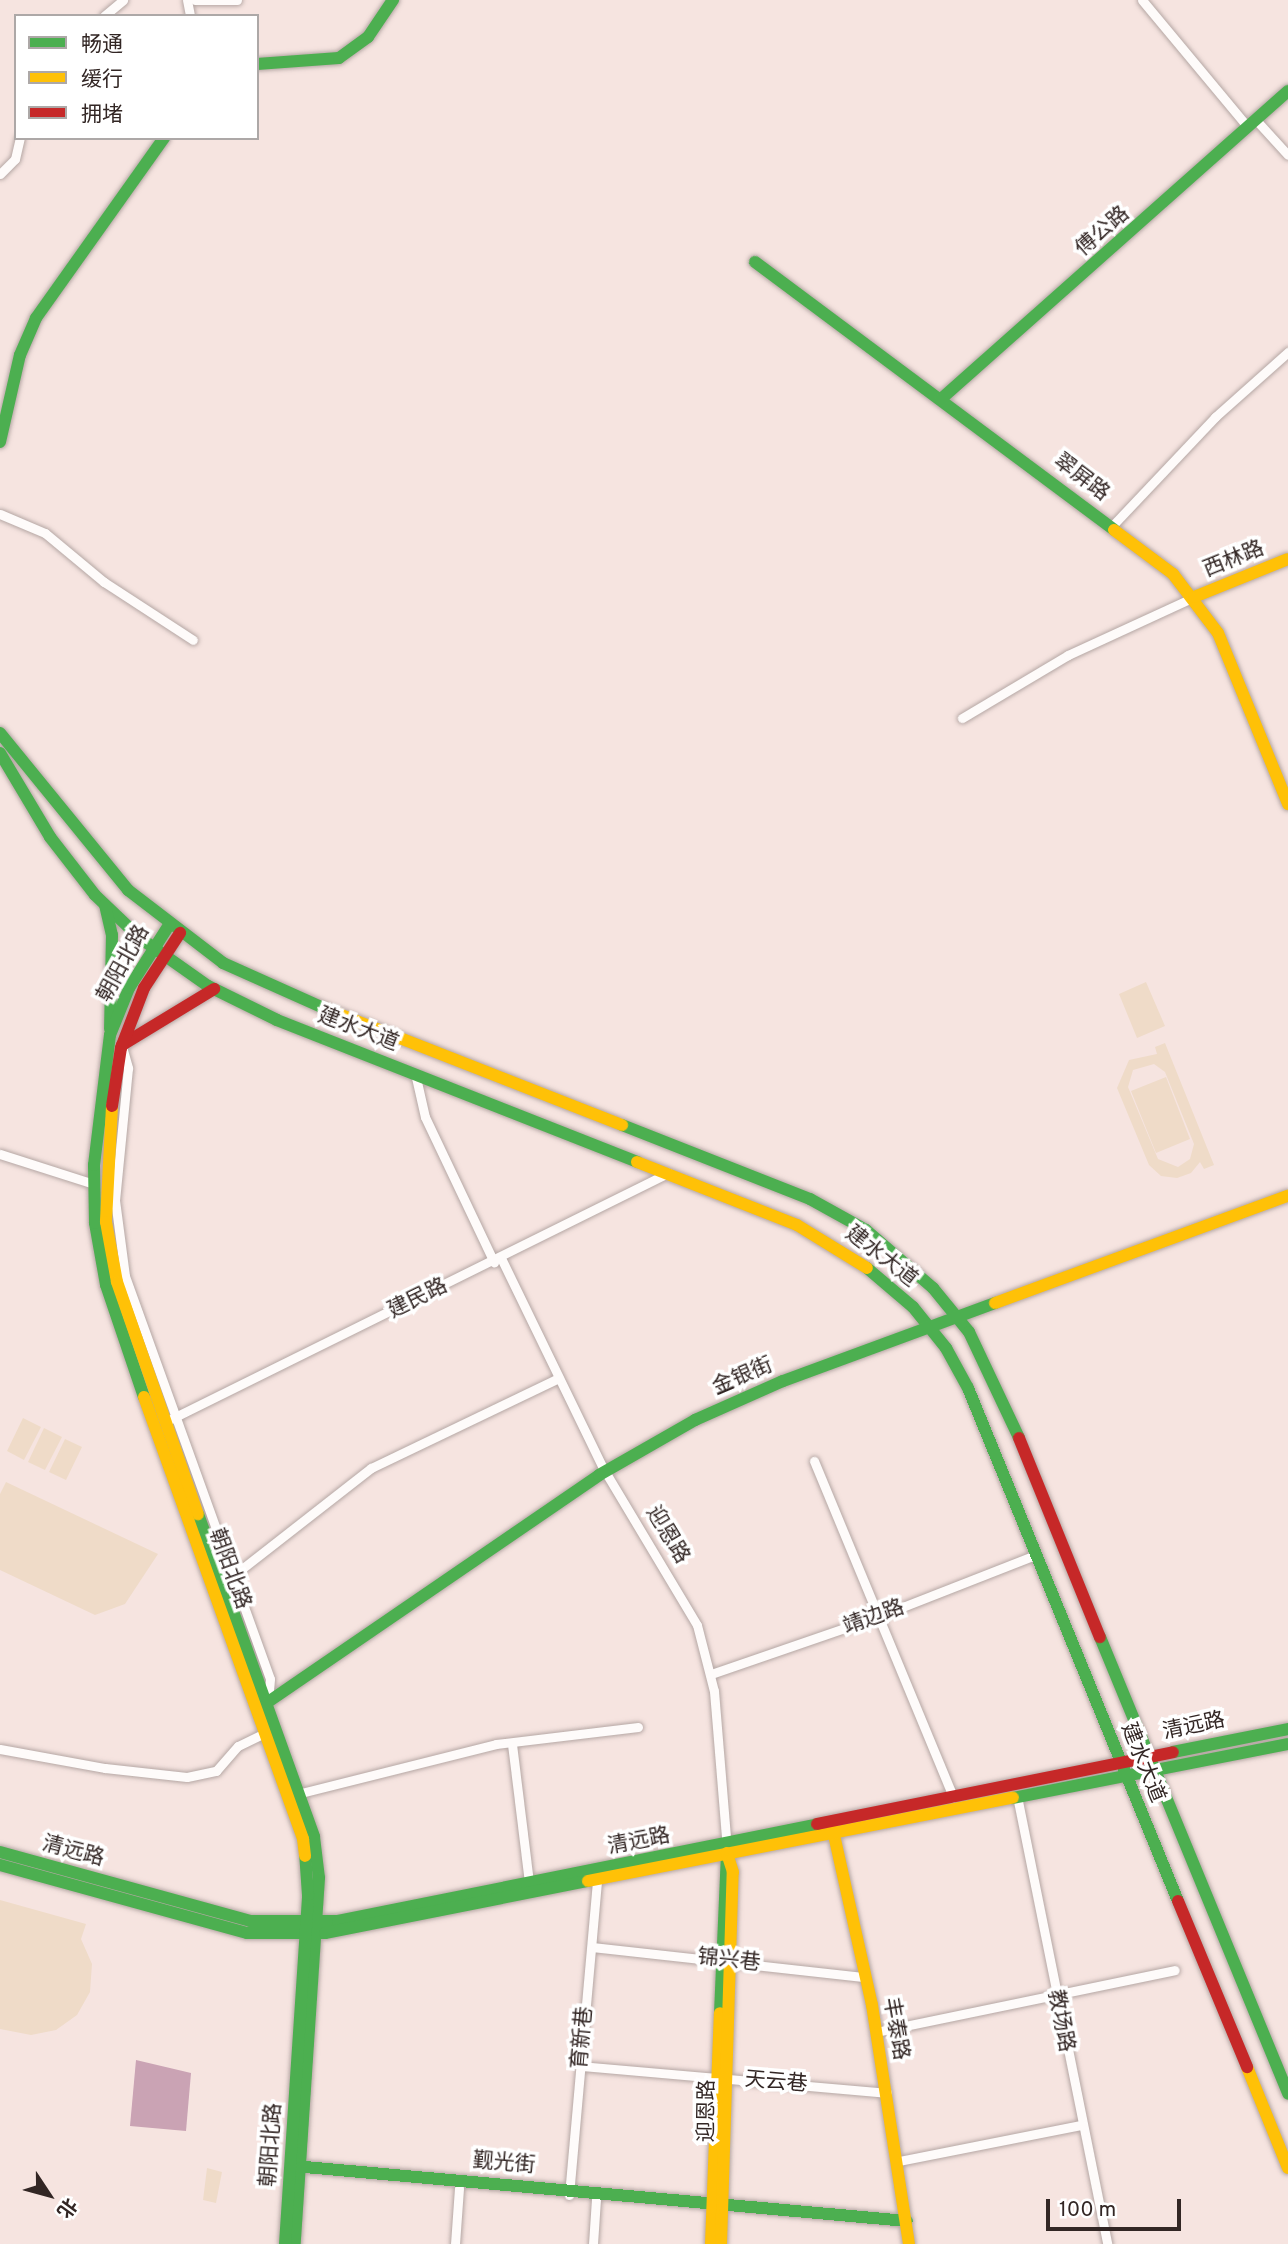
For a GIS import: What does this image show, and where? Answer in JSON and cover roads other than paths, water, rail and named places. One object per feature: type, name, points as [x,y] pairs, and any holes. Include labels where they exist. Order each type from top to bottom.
[{"type":"main road","points":[[259,64],[339,58],[368,37],[393,0]]},
{"type":"main road","name":"傅公路","points":[[941,399],[1288,91]]},
{"type":"main road","points":[[0,442],[20,355],[36,318],[163,140]]},
{"type":"main road","name":"翠屏路","points":[[755,262],[1159,561],[1194,597],[1218,633],[1288,804]]},
{"type":"main road","name":"西林路","points":[[1194,597],[1288,559]]},
{"type":"main road","name":"建水大道","points":[[0,733],[116,877],[180,933],[271,988],[810,1199],[882,1241],[960,1319],[994,1377],[1288,2094]]},
{"type":"main road","name":"建水大道","points":[[0,753],[50,837],[105,905],[154,948],[214,989],[260,1013],[668,1173],[836,1244],[877,1273],[932,1329],[968,1388],[1288,2168]]},
{"type":"main road","points":[[105,905],[112,935],[110,1035]]},
{"type":"main road","name":"朝阳北路","points":[[169,925],[129,988],[110,1035],[94,1184],[98,1245],[111,1304],[267,1732],[303,1839],[311,1929]]},
{"type":"main road","name":"朝阳北路","points":[[180,933],[136,1004],[122,1045],[107,1143],[106,1222],[122,1301],[171,1419],[301,1793],[318,1864],[311,1929],[295,2170],[295,2244]]},
{"type":"main road","points":[[122,1045],[214,989]]},
{"type":"main road","name":"金银街","points":[[268,1702],[605,1471],[742,1398],[1288,1196]]},
{"type":"main road","name":"清远路","points":[[832,1827],[953,1797],[1288,1729]]},
{"type":"main road","name":"清远路","points":[[0,1852],[250,1921],[311,1929],[529,1883],[832,1827],[1017,1797],[1288,1744]]},
{"type":"main road","name":"丰泰路","points":[[832,1827],[876,2032],[899,2161],[909,2244]]},
{"type":"main road","name":"清远路","points":[[0,1865],[247,1933],[311,1929],[597,1879],[727,1848]]},
{"type":"main road","name":"迎恩路","points":[[721,2244],[718,2205],[727,1848]]},
{"type":"main road","name":"朝阳北路","points":[[285,2244],[295,2170]]},
{"type":"main road","name":"觐光街","points":[[295,2170],[459,2188],[569,2193],[596,2199],[718,2205]]},
{"type":"main road","name":"觐光街","points":[[295,2170],[908,2221]]},
{"type":"main road","name":"迎恩路","points":[[711,2244],[718,2205]]},
{"type":"street","points":[[106,14],[123,0]]},
{"type":"street","points":[[195,0],[237,0]]},
{"type":"street","points":[[1142,0],[1252,123],[1288,155]]},
{"type":"street","points":[[0,174],[15,159],[20,140]]},
{"type":"street","points":[[1113,526],[1215,418],[1288,352]]},
{"type":"street","points":[[0,514],[45,533],[104,582],[193,640]]},
{"type":"street","points":[[962,718],[1068,655],[1194,597]]},
{"type":"street","name":"迎恩路","points":[[415,1073],[425,1117],[605,1471],[689,1608],[711,1674],[727,1848]]},
{"type":"street","points":[[0,1154],[94,1184]]},
{"type":"street","name":"建民路","points":[[171,1419],[497,1260],[668,1173]]},
{"type":"street","points":[[234,1576],[371,1468],[559,1378]]},
{"type":"street","points":[[171,1419],[234,1576],[270,1679],[268,1702]]},
{"type":"street","points":[[814,1461],[953,1797]]},
{"type":"street","name":"靖边路","points":[[711,1674],[877,1617],[1035,1555]]},
{"type":"street","points":[[301,1793],[496,1744],[638,1727]]},
{"type":"street","points":[[0,1749],[105,1768],[187,1777],[216,1771],[238,1746],[267,1732]]},
{"type":"street","points":[[512,1744],[529,1883]]},
{"type":"street","name":"教场路","points":[[1017,1797],[1107,2244]]},
{"type":"street","name":"育新巷","points":[[569,2193],[597,1879]]},
{"type":"street","name":"锦兴巷","points":[[592,1947],[865,1977]]},
{"type":"street","points":[[876,2032],[1175,1970]]},
{"type":"street","name":"天云巷","points":[[580,2066],[887,2092]]},
{"type":"street","points":[[899,2161],[1081,2124]]},
{"type":"street","points":[[455,2244],[459,2188]]},
{"type":"street","points":[[593,2244],[596,2199]]}]
